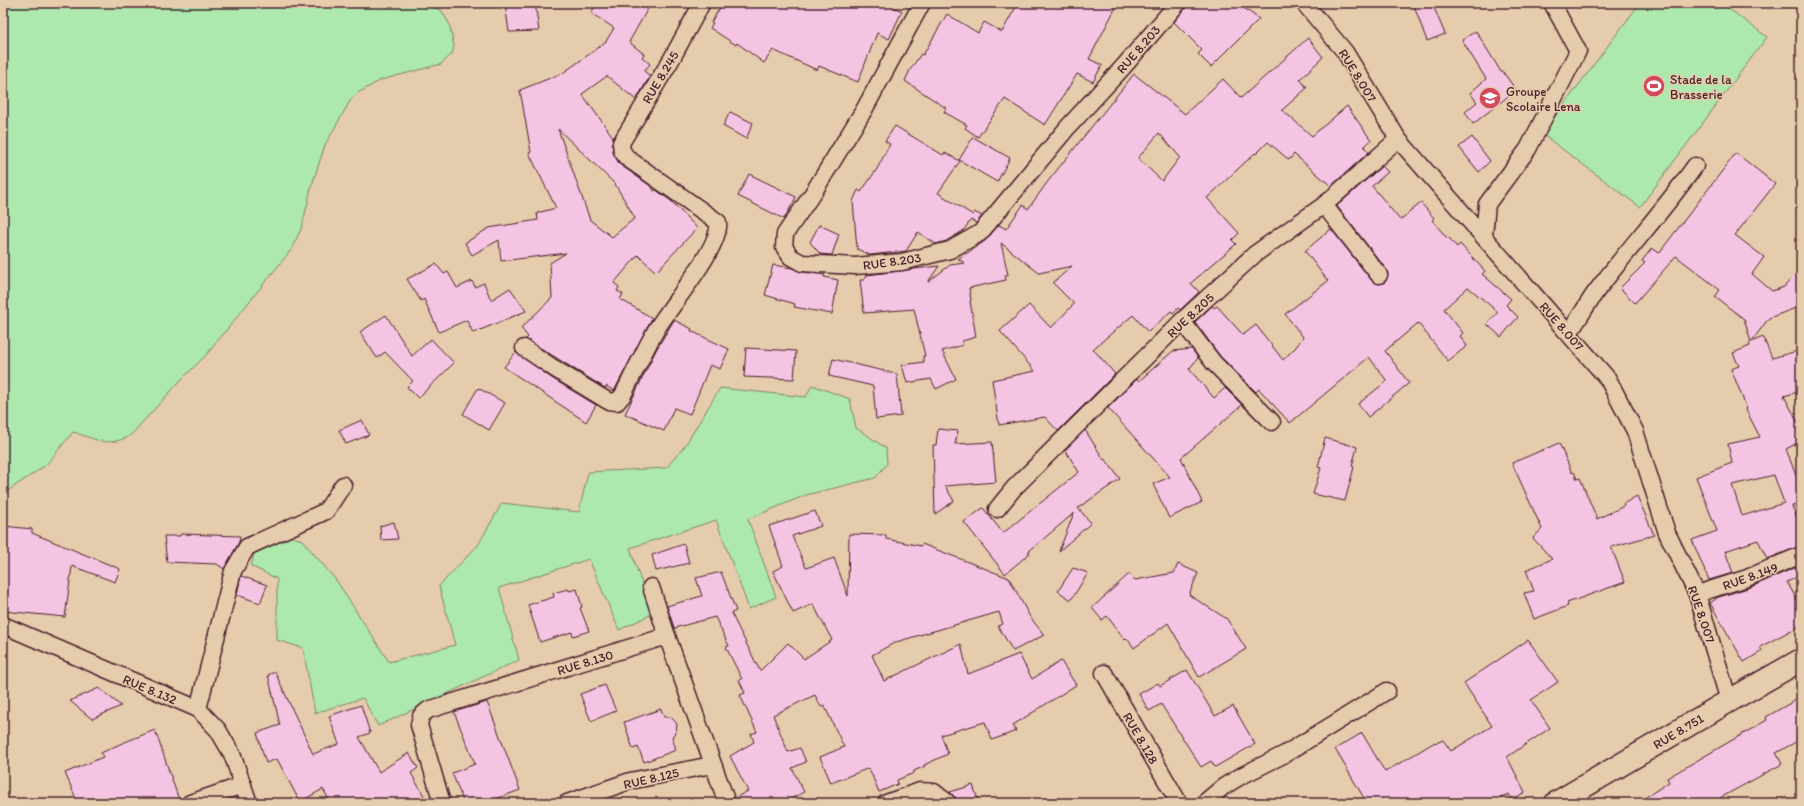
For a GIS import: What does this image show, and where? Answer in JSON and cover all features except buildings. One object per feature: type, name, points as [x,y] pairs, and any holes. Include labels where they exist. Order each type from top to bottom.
[{"type":"main road","name":"RUE 8.751","points":[[1561,802],[1729,700],[1801,660]]},
{"type":"street","name":"RUE 8.245","points":[[524,348],[554,369],[608,401],[617,402],[623,395],[657,328],[692,278],[714,241],[719,229],[718,222],[627,158],[622,151],[621,143],[671,60],[702,3]]},
{"type":"street","name":"RUE 8.203","points":[[922,3],[864,110],[813,194],[785,234],[784,247],[791,257],[802,263],[855,266],[902,262],[950,250],[980,233],[1068,127],[1124,66],[1178,3]]},
{"type":"street","name":"RUE 8.007","points":[[1304,3],[1345,52],[1398,139],[1608,379],[1635,431],[1667,533],[1697,594],[1729,700]]},
{"type":"street","points":[[1484,236],[1488,204],[1528,149],[1578,51],[1552,3]]},
{"type":"street","name":"RUE 8.205","points":[[997,509],[1014,488],[1182,321],[1255,254],[1324,204],[1398,139]]},
{"type":"street","points":[[1569,334],[1594,294],[1633,244],[1673,197],[1696,166]]},
{"type":"street","points":[[1324,204],[1379,275]]},
{"type":"street","points":[[1182,321],[1213,362],[1272,422]]},
{"type":"street","points":[[198,709],[233,571],[247,547],[326,511],[343,485]]},
{"type":"street","name":"RUE 8.149","points":[[1697,594],[1747,578],[1801,555]]},
{"type":"street","points":[[650,587],[712,765],[727,803]]},
{"type":"street","name":"RUE 8.132","points":[[3,625],[198,709],[218,730],[232,754],[249,803]]},
{"type":"street","name":"RUE 8.130","points":[[442,803],[418,725],[421,716],[428,710],[667,636]]},
{"type":"street","name":"RUE 8.128","points":[[1104,673],[1179,803]]},
{"type":"street","points":[[1204,803],[1223,787],[1241,776],[1285,754],[1387,691]]},
{"type":"street","name":"RUE 8.125","points":[[567,803],[630,781],[712,765]]},
{"type":"street","points":[[190,803],[243,785]]},
{"type":"street","points":[[886,803],[920,791],[934,792],[948,803]]},
{"type":"green space","points":[[3,3],[412,3],[441,10],[449,23],[454,46],[452,54],[441,64],[381,80],[356,94],[350,101],[325,145],[311,188],[302,227],[291,250],[207,354],[180,381],[130,436],[121,440],[107,442],[95,440],[73,432],[46,465],[3,494]]},
{"type":"green space","name":"Stade de la Brasserie","points":[[1640,3],[1721,3],[1767,37],[1640,207],[1542,134]]},
{"type":"green space","points":[[812,385],[850,399],[856,428],[886,448],[887,464],[875,478],[806,495],[748,519],[776,597],[749,609],[716,520],[630,548],[652,614],[619,630],[589,559],[499,588],[519,660],[378,726],[363,698],[315,713],[303,648],[277,640],[277,579],[251,566],[256,547],[284,534],[302,540],[336,580],[389,662],[455,645],[439,586],[478,545],[502,503],[579,512],[588,472],[666,468],[684,447],[720,388],[806,397]]},
{"type":"place","name":"Stade de la Brasserie","points":[[1654,86]]},
{"type":"place","name":"Groupe Scolaire Lena","points":[[1490,98]]}]
